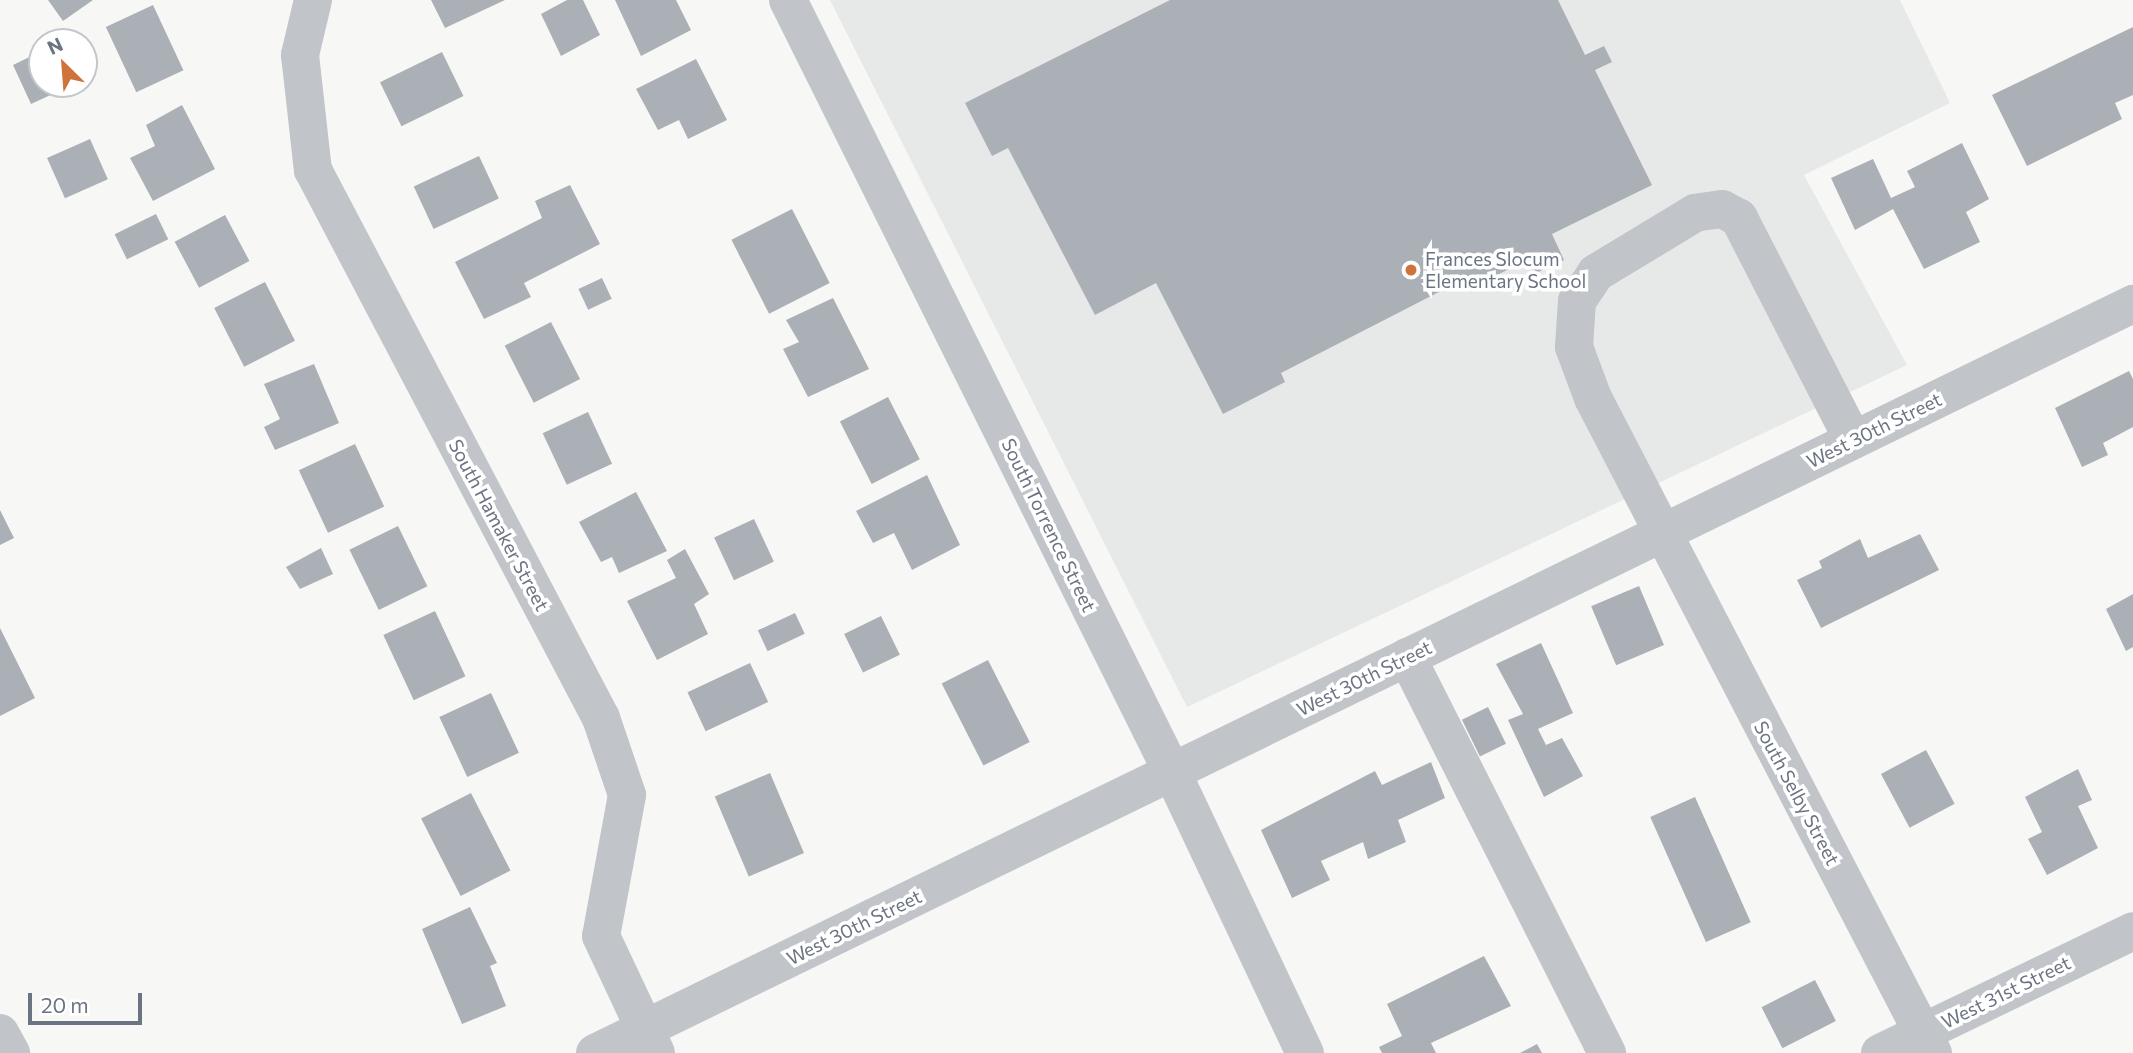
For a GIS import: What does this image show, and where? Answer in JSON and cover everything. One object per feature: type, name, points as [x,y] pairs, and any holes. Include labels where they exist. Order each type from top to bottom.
[{"type":"street","name":"South Hamaker Street","points":[[313,0],[300,55],[313,170],[601,718],[627,795],[601,936],[650,1041]]},
{"type":"street","name":"South Torrence Street","points":[[788,0],[1172,772],[1305,1053]]},
{"type":"street","name":"South Selby Street","points":[[1853,440],[1739,218],[1722,209],[1695,213],[1596,273],[1577,302],[1574,347],[1593,398],[1661,534],[1928,1043]]},
{"type":"street","name":"West 30th Street","points":[[595,1053],[650,1041],[1172,772],[2133,304]]},
{"type":"street","points":[[1407,657],[1607,1053]]},
{"type":"street","name":"West 31st Street","points":[[1880,1053],[1928,1043],[2133,930]]},
{"type":"street","points":[[0,1033],[10,1053]]},
{"type":"shaded area","name":"Frances Slocum Elementary School","points":[[830,0],[1900,0],[1950,103],[1804,175],[1907,365],[1187,707]]},
{"type":"building","points":[[48,0],[93,0],[63,21]]},
{"type":"building","points":[[431,0],[505,0],[445,28]]},
{"type":"building","points":[[567,0],[583,0],[600,35],[561,56],[541,14]]},
{"type":"building","points":[[615,0],[676,0],[691,30],[641,56]]},
{"type":"building","points":[[1170,0],[1558,0],[1585,55],[1604,46],[1612,62],[1595,70],[1652,185],[1552,234],[1564,260],[1536,273],[1530,259],[1476,285],[1472,275],[1281,373],[1285,382],[1223,414],[1156,283],[1095,315],[1008,148],[992,156],[965,103]]},
{"type":"building","points":[[153,5],[183,70],[136,92],[106,27]]},
{"type":"building","points":[[2133,27],[2133,95],[2115,103],[2122,119],[2027,166],[1992,95]]},
{"type":"building","points":[[442,52],[463,96],[401,126],[380,82]]},
{"type":"building","points":[[28,58],[28,98],[13,65]]},
{"type":"building","points":[[696,59],[727,120],[688,139],[679,120],[658,130],[636,89]]},
{"type":"building","points":[[28,98],[44,98],[31,104]]},
{"type":"building","points":[[182,105],[215,169],[153,201],[130,158],[155,146],[146,125]]},
{"type":"building","points":[[90,139],[108,179],[65,198],[47,158]]},
{"type":"building","points":[[1962,143],[1989,199],[1966,212],[1980,242],[1924,269],[1893,209],[1855,230],[1831,178],[1873,159],[1891,198],[1915,187],[1907,171]]},
{"type":"building","points":[[479,156],[499,199],[434,229],[414,186]]},
{"type":"building","points":[[570,185],[600,244],[524,283],[531,297],[484,319],[455,262],[542,218],[535,201]]},
{"type":"building","points":[[792,209],[830,283],[769,314],[731,240]]},
{"type":"building","points":[[156,214],[168,239],[127,259],[115,234]]},
{"type":"building","points":[[225,215],[249,261],[199,288],[175,242]]},
{"type":"building","points":[[602,278],[612,299],[588,310],[578,289]]},
{"type":"building","points":[[265,282],[295,341],[244,367],[214,308]]},
{"type":"building","points":[[833,298],[869,369],[808,397],[783,349],[799,342],[786,320]]},
{"type":"building","points":[[551,322],[580,379],[534,403],[505,346]]},
{"type":"building","points":[[314,364],[339,423],[275,450],[264,427],[280,419],[264,384]]},
{"type":"building","points":[[2129,371],[2133,379],[2133,427],[2103,443],[2108,455],[2082,467],[2055,408]]},
{"type":"building","points":[[888,397],[920,459],[872,484],[840,422]]},
{"type":"building","points":[[588,412],[612,464],[567,485],[543,433]]},
{"type":"building","points":[[355,444],[384,507],[328,533],[299,470]]},
{"type":"building","points":[[927,475],[960,545],[912,570],[894,533],[873,543],[856,511]]},
{"type":"building","points":[[636,492],[667,551],[619,573],[612,557],[601,562],[579,522]]},
{"type":"building","points":[[0,510],[14,538],[0,545]]},
{"type":"building","points":[[754,519],[774,562],[734,580],[714,538]]},
{"type":"building","points":[[398,526],[427,586],[379,610],[349,550]]},
{"type":"building","points":[[1920,534],[1939,570],[1821,628],[1797,580],[1822,568],[1819,561],[1860,539],[1868,558]]},
{"type":"building","points":[[321,548],[333,574],[300,589],[286,567]]},
{"type":"building","points":[[685,549],[709,594],[694,604],[708,634],[657,660],[627,601],[676,578],[667,560]]},
{"type":"building","points":[[1639,586],[1664,645],[1616,665],[1591,606]]},
{"type":"building","points":[[2133,594],[2133,647],[2126,651],[2106,609]]},
{"type":"building","points":[[435,611],[465,676],[414,700],[383,635]]},
{"type":"building","points":[[795,613],[805,634],[768,651],[758,630]]},
{"type":"building","points":[[881,616],[900,655],[863,673],[844,634]]},
{"type":"building","points":[[0,628],[35,698],[0,716]]},
{"type":"building","points":[[1541,643],[1573,713],[1538,729],[1546,745],[1562,738],[1583,776],[1544,797],[1508,720],[1523,714],[1496,664]]},
{"type":"building","points":[[988,660],[1030,742],[983,766],[942,684]]},
{"type":"building","points":[[750,663],[768,702],[706,731],[687,692]]},
{"type":"building","points":[[491,693],[519,753],[467,777],[439,717]]},
{"type":"building","points":[[1488,707],[1506,744],[1480,757],[1462,720]]},
{"type":"building","points":[[1926,750],[1955,804],[1910,828],[1881,774]]},
{"type":"building","points":[[1431,762],[1445,798],[1398,820],[1406,842],[1368,859],[1363,842],[1321,861],[1330,880],[1292,898],[1261,830],[1375,771],[1382,785]]},
{"type":"building","points":[[2078,769],[2092,800],[2078,806],[2098,848],[2047,875],[2028,839],[2042,832],[2025,797]]},
{"type":"building","points":[[770,773],[804,853],[749,877],[715,796]]},
{"type":"building","points":[[471,793],[510,871],[461,896],[421,818]]},
{"type":"building","points":[[1695,797],[1751,922],[1706,942],[1650,817]]},
{"type":"building","points":[[470,907],[497,963],[490,966],[506,1006],[462,1024],[422,929]]},
{"type":"building","points":[[1484,956],[1511,1006],[1431,1043],[1436,1053],[1382,1053],[1379,1047],[1402,1036],[1387,1004]]},
{"type":"building","points":[[1815,980],[1836,1021],[1782,1048],[1762,1007]]},
{"type":"building","points":[[1537,1044],[1542,1053],[1520,1053]]},
{"type":"place","name":"Frances Slocum Elementary School","points":[[1411,270]]}]
